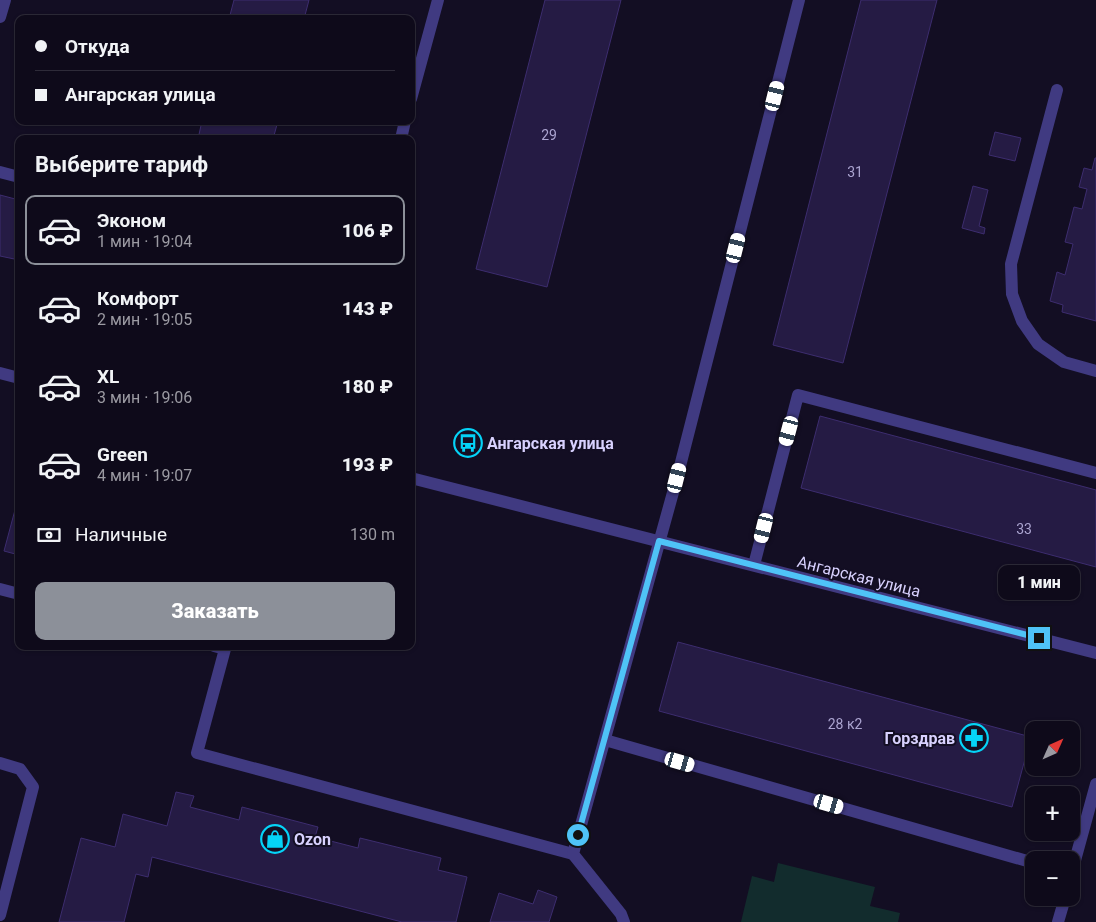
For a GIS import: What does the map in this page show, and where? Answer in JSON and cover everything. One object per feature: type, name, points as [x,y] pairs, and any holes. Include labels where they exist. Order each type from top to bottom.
[{"type":"street","points":[[0,17],[5,0]]},
{"type":"street","points":[[415,83],[438,0]]},
{"type":"street","points":[[573,854],[659,541],[800,0]]},
{"type":"street","points":[[1057,90],[1011,264],[1012,294],[1022,321],[1038,344],[1064,362],[1096,371]]},
{"type":"street","points":[[0,172],[15,176]]},
{"type":"street","points":[[0,373],[15,377]]},
{"type":"street","points":[[754,565],[798,395],[1096,473]]},
{"type":"street","name":"Ангарская улица","points":[[415,479],[1096,653]]},
{"type":"street","points":[[0,590],[15,593]]},
{"type":"street","points":[[225,650],[197,753],[573,854],[621,914],[624,922]]},
{"type":"street","points":[[605,740],[1025,860]]},
{"type":"street","points":[[0,763],[20,769],[33,787],[0,915]]},
{"type":"street","points":[[1077,851],[1096,784]]},
{"type":"street","points":[[1058,922],[1063,906]]},
{"type":"green space","points":[[778,863],[875,887],[870,906],[900,913],[898,922],[741,922],[752,876],[774,882]]},
{"type":"building","points":[[234,0],[309,0],[305,15],[230,15]]},
{"type":"building","points":[[545,0],[621,0],[547,287],[476,269]]},
{"type":"building","points":[[861,0],[937,0],[843,363],[773,345]]},
{"type":"building","points":[[201,125],[277,125],[274,135],[199,135]]},
{"type":"building","points":[[995,132],[1021,138],[1015,161],[989,155]]},
{"type":"building","points":[[1095,158],[1096,321],[1062,312],[1063,305],[1050,301],[1057,272],[1065,275],[1073,244],[1065,242],[1074,207],[1082,209],[1087,189],[1079,187],[1084,168],[1092,170]]},
{"type":"building","points":[[973,186],[988,190],[979,226],[985,228],[984,234],[962,228]]},
{"type":"building","points":[[0,195],[15,199],[15,259],[0,256]]},
{"type":"building","points":[[820,416],[1096,490],[1096,567],[801,488]]},
{"type":"building","points":[[15,510],[15,554],[4,551]]},
{"type":"building","points":[[678,642],[1025,735],[1025,759],[1012,807],[659,711]]},
{"type":"building","points":[[176,792],[194,796],[190,807],[239,820],[242,807],[318,827],[315,837],[358,848],[360,838],[441,858],[438,870],[467,877],[456,922],[402,922],[152,857],[148,877],[136,874],[124,922],[59,922],[81,838],[115,847],[123,814],[167,826]]},
{"type":"building","points":[[538,890],[557,897],[549,922],[490,922],[499,893],[533,904]]},
{"type":"place","name":"Ангарская улица","points":[[468,443]]},
{"type":"place","name":"Горздрав","points":[[974,738]]},
{"type":"place","name":"Ozon","points":[[275,839]]},
{"type":"route","points":[[578,835],[659,541],[1039,638]]}]
